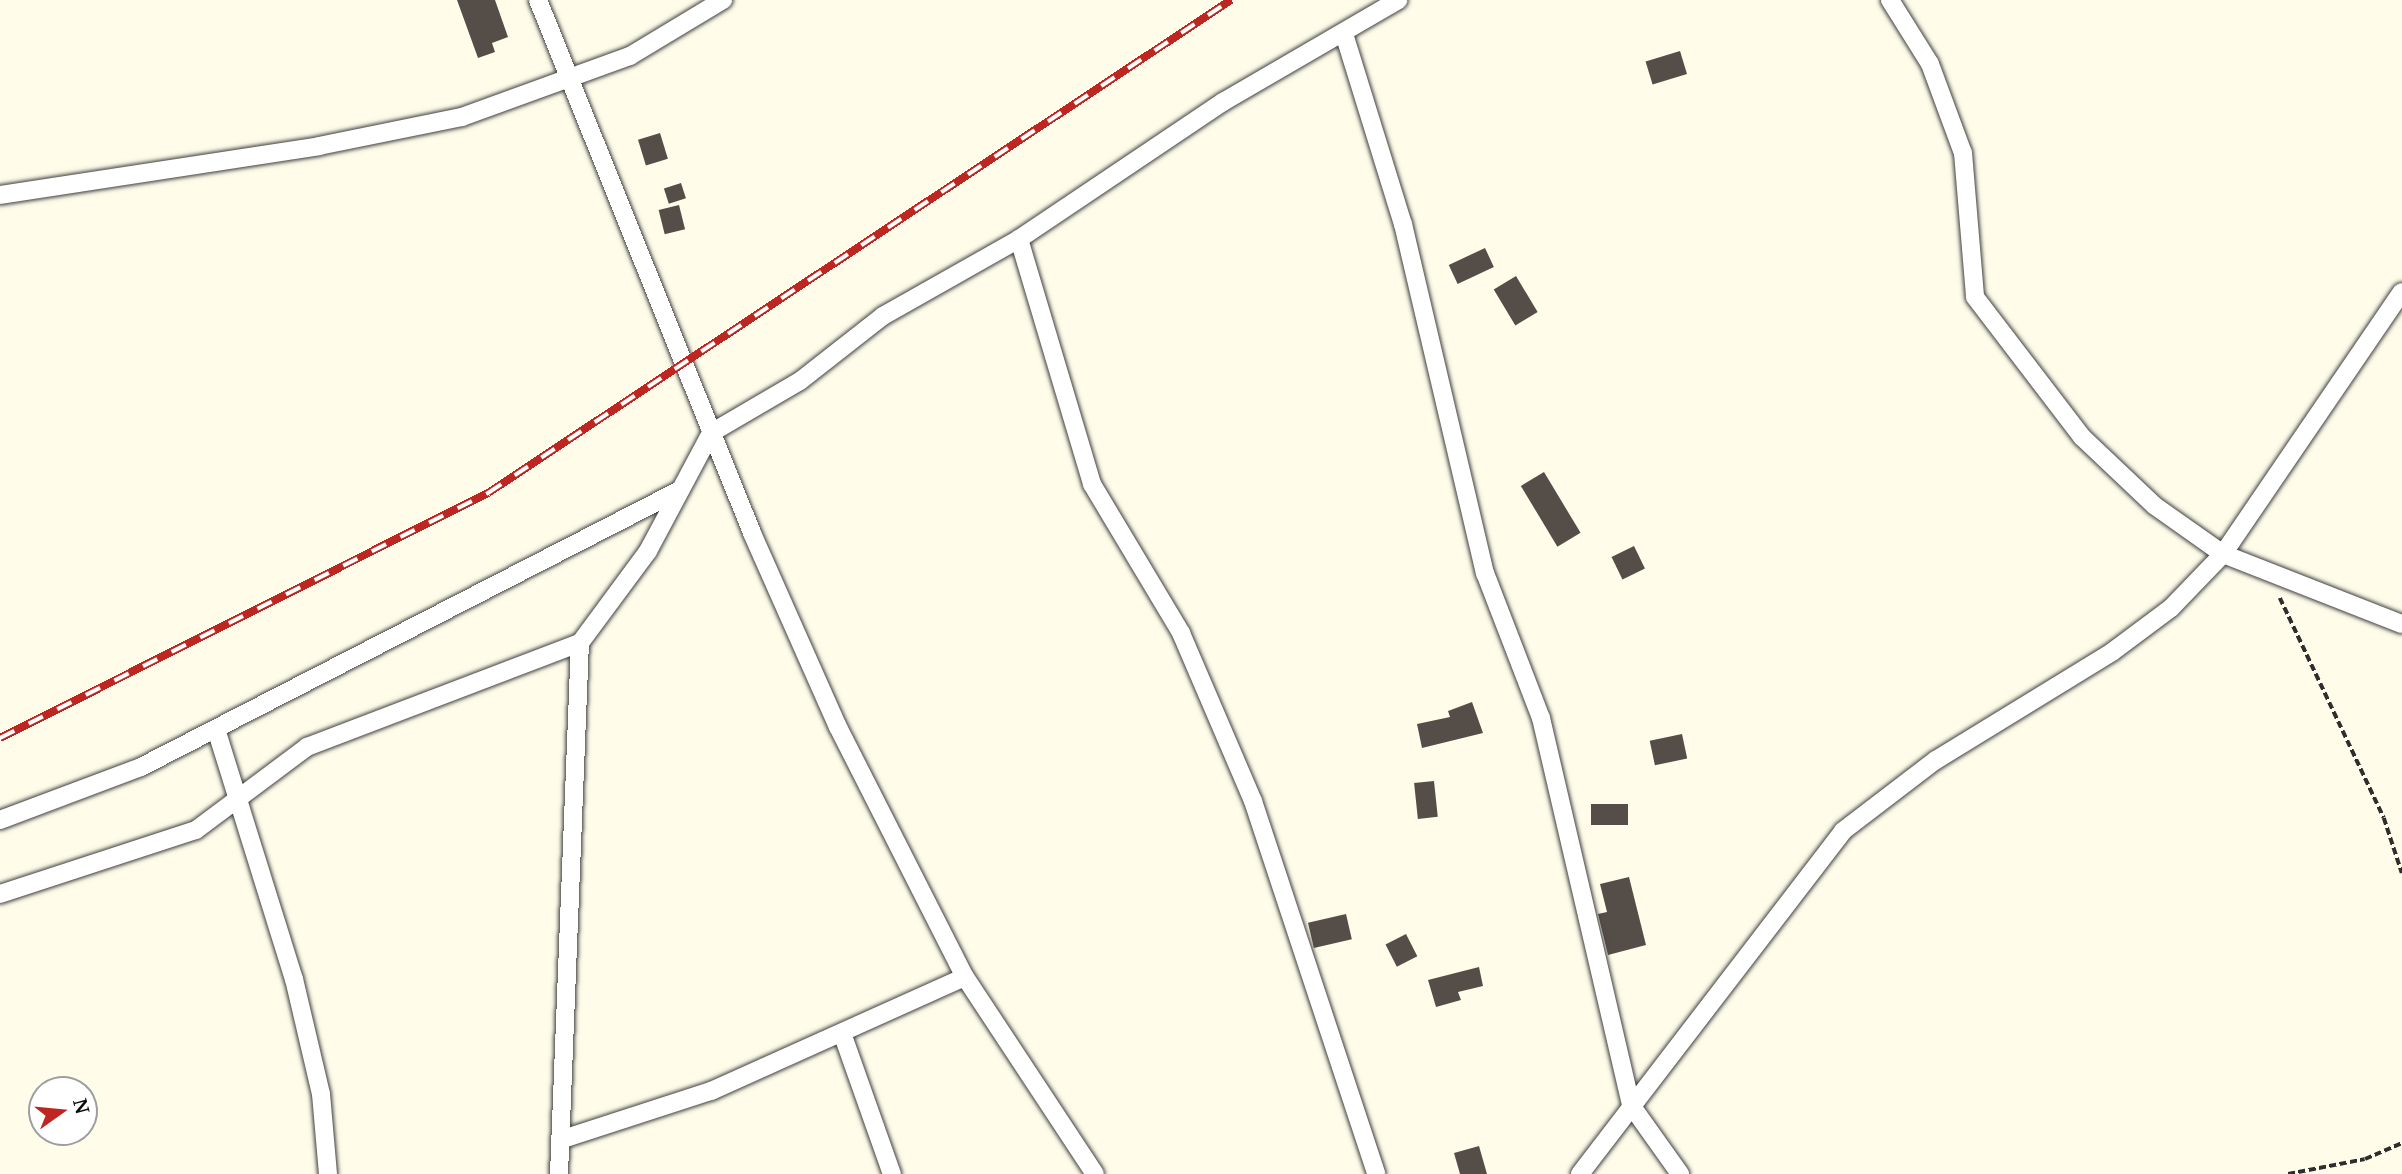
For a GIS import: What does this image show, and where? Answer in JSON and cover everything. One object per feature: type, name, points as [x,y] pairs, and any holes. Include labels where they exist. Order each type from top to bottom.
[{"type":"street","points":[[538,0],[566,82],[711,433],[838,727],[965,977],[1095,1174]]},
{"type":"street","points":[[0,195],[410,129],[566,82],[630,56],[723,0]]},
{"type":"street","points":[[0,894],[196,830],[330,736],[580,643],[619,595],[711,433],[800,382],[883,316],[1019,239],[1223,103],[1345,37],[1398,0]]},
{"type":"street","points":[[1890,0],[1930,64],[1963,153],[1981,310],[2118,473],[2223,554],[2402,624]]},
{"type":"street","points":[[1345,37],[1403,224],[1485,573],[1541,718],[1630,1105],[1680,1174]]},
{"type":"street","points":[[1019,239],[1092,484],[1131,557],[1171,613],[1252,801],[1376,1174]]},
{"type":"street","points":[[1580,1174],[1630,1105],[1843,831],[1936,760],[2112,652],[2171,608],[2223,554],[2402,292]]},
{"type":"street","points":[[0,820],[141,767],[680,491]]},
{"type":"street","points":[[559,1174],[563,1139],[580,643]]},
{"type":"street","points":[[216,729],[239,798],[321,1094],[328,1174]]},
{"type":"street","points":[[563,1139],[711,1091],[965,977]]},
{"type":"street","points":[[842,1033],[892,1174]]},
{"type":"path","points":[[2269,573],[2385,818],[2402,873]]},
{"type":"path","points":[[2288,1174],[2365,1159],[2402,1143]]},
{"type":"building","points":[[457,0],[495,0],[508,37],[492,43],[495,52],[478,58]]},
{"type":"building","points":[[1680,51],[1687,74],[1653,84],[1646,62]]},
{"type":"building","points":[[660,133],[668,159],[646,166],[638,140]]},
{"type":"building","points":[[681,183],[686,198],[669,204],[664,189]]},
{"type":"building","points":[[679,205],[685,229],[665,234],[659,210]]},
{"type":"building","points":[[1485,248],[1494,267],[1458,284],[1449,265]]},
{"type":"building","points":[[1516,276],[1538,312],[1515,325],[1494,289]]},
{"type":"building","points":[[1544,472],[1581,533],[1557,547],[1521,486]]},
{"type":"building","points":[[1634,546],[1645,568],[1622,579],[1612,557]]},
{"type":"building","points":[[1472,702],[1483,733],[1422,748],[1417,724],[1450,717],[1448,711]]},
{"type":"building","points":[[1682,734],[1687,758],[1655,765],[1650,741]]},
{"type":"building","points":[[1434,781],[1438,817],[1418,819],[1414,783]]},
{"type":"building","points":[[1591,804],[1628,804],[1628,825],[1591,825]]},
{"type":"building","points":[[1629,877],[1646,945],[1608,955],[1598,914],[1607,912],[1600,884]]},
{"type":"building","points":[[1346,914],[1352,939],[1314,948],[1308,923]]},
{"type":"building","points":[[1406,934],[1417,956],[1397,967],[1386,944]]},
{"type":"building","points":[[1479,967],[1483,986],[1458,992],[1461,1000],[1436,1007],[1428,980]]},
{"type":"building","points":[[1479,1146],[1487,1174],[1460,1174],[1454,1153]]},
{"type":"railway","points":[[0,738],[488,493],[1231,0]]}]
